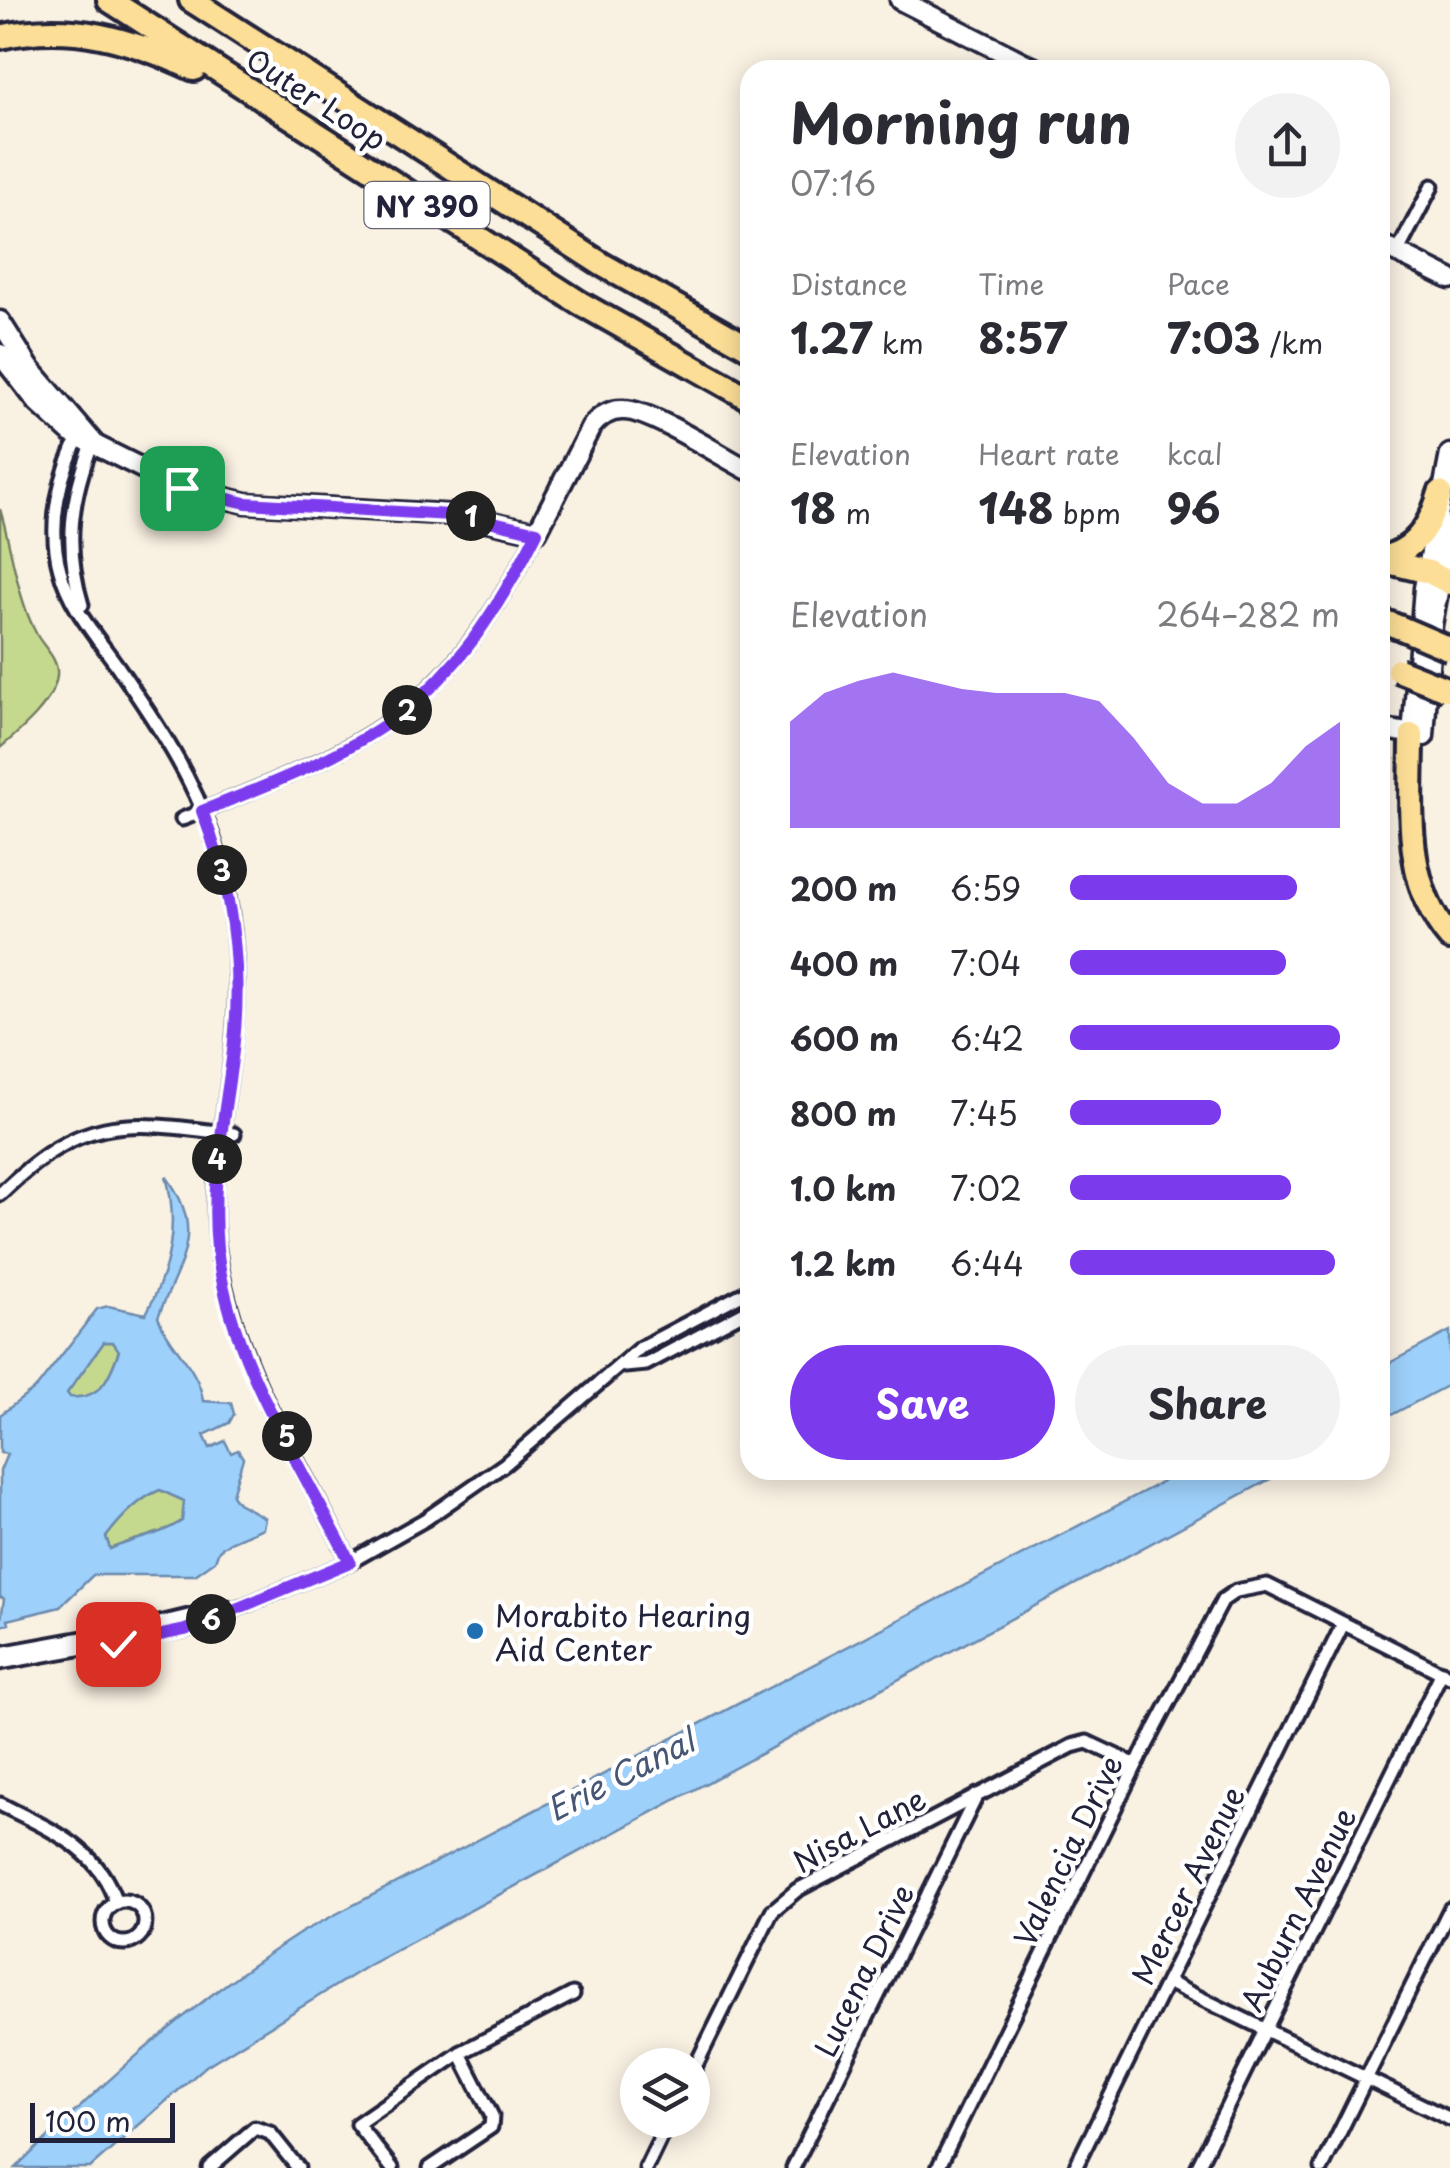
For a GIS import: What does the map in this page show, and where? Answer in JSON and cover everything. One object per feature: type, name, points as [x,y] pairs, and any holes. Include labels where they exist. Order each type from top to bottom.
[{"type":"highway","name":"Outer Loop","points":[[109,0],[580,303],[740,394]]},
{"type":"highway","name":"Outer Loop","points":[[191,0],[588,256],[740,342]]},
{"type":"highway","points":[[0,37],[54,30],[118,38],[168,57],[288,115]]},
{"type":"highway","points":[[1390,556],[1418,538],[1440,492]]},
{"type":"highway","points":[[1390,562],[1438,577]]},
{"type":"highway","points":[[1390,624],[1450,649]]},
{"type":"highway","points":[[1390,666],[1448,690]]},
{"type":"highway","points":[[1418,736],[1426,870],[1436,901],[1450,921]]},
{"type":"highway","points":[[1418,736],[1419,882],[1430,910],[1450,938]]},
{"type":"street","points":[[900,0],[1018,60]]},
{"type":"street","points":[[1390,248],[1432,186]]},
{"type":"street","points":[[1390,250],[1450,280]]},
{"type":"street","points":[[0,322],[39,380],[86,435]]},
{"type":"street","points":[[0,354],[38,403],[86,435],[154,476],[221,499],[467,516],[537,532]]},
{"type":"street","points":[[182,819],[336,757],[411,707],[450,670],[487,624],[588,430],[611,411],[644,414],[740,467]]},
{"type":"street","points":[[86,435],[70,530],[76,582],[93,632],[169,743],[202,811],[226,888],[236,964],[234,1038],[220,1132],[216,1230],[228,1300],[251,1365],[350,1562]]},
{"type":"street","points":[[1390,730],[1418,736],[1438,577],[1440,492],[1450,454]]},
{"type":"street","points":[[1438,577],[1450,526]]},
{"type":"street","points":[[0,1194],[48,1152],[115,1125],[140,1122],[234,1134]]},
{"type":"street","points":[[0,1664],[185,1630],[350,1562],[426,1519],[505,1464],[625,1366],[640,1348],[740,1295]]},
{"type":"street","points":[[625,1366],[646,1364],[740,1314]]},
{"type":"street","name":"Valencia Drive","points":[[938,2168],[1214,1610],[1236,1591],[1267,1585],[1343,1624]]},
{"type":"street","points":[[0,1653],[143,1628],[260,1600]]},
{"type":"street","points":[[1343,1624],[1446,1674]]},
{"type":"street","name":"Mercer Avenue","points":[[1075,2168],[1343,1624]]},
{"type":"street","name":"Auburn Avenue","points":[[1197,2168],[1446,1674]]},
{"type":"street","name":"Nisa Lane","points":[[704,2048],[772,1911],[797,1890],[1087,1742],[1136,1765]]},
{"type":"street","name":"Lucena Drive","points":[[793,2168],[977,1795]]},
{"type":"street","points":[[0,1804],[86,1852],[108,1878],[116,1903]]},
{"type":"street","points":[[1322,2168],[1450,1909]]},
{"type":"street","points":[[1167,1982],[1450,2119]]},
{"type":"street","points":[[392,2168],[356,2124],[460,2053],[574,1994]]},
{"type":"street","points":[[430,2168],[491,2127],[492,2116],[460,2053]]},
{"type":"street","points":[[209,2168],[255,2128],[270,2133],[298,2168]]},
{"type":"street","points":[[646,2168],[660,2138]]},
{"type":"green space","points":[[0,509],[24,605],[53,659],[57,676],[43,706],[0,748]]},
{"type":"green space","points":[[104,1342],[113,1342],[119,1350],[108,1377],[90,1395],[70,1398],[67,1393]]},
{"type":"green space","points":[[160,1490],[185,1501],[182,1521],[110,1549],[106,1537],[117,1523]]},
{"type":"water","points":[[166,1176],[185,1214],[186,1246],[158,1317],[196,1378],[203,1401],[231,1403],[234,1414],[229,1423],[204,1435],[210,1448],[225,1441],[231,1453],[238,1450],[243,1458],[232,1495],[238,1503],[265,1518],[263,1528],[230,1542],[219,1550],[215,1561],[195,1575],[93,1575],[60,1607],[8,1620],[9,1624],[0,1626],[4,1599],[0,1597],[0,1471],[7,1454],[0,1453],[0,1415],[37,1387],[97,1309],[108,1306],[146,1314],[170,1246]],"holes":[[[104,1342],[113,1342],[119,1351],[108,1377],[89,1395],[70,1397],[67,1393]],[[160,1490],[184,1501],[182,1521],[110,1549],[106,1537],[117,1524],[137,1504]]]},
{"type":"water","points":[[1450,1331],[1450,1384],[1390,1416],[1390,1363]]},
{"type":"water","name":"Erie Canal","points":[[1166,1480],[1268,1480],[369,1965],[206,2066],[90,2168],[16,2168],[153,2042],[302,1932]]},
{"type":"place","name":"Morabito Hearing Aid Center","points":[[475,1631]]},
{"type":"route","points":[[118,1644],[185,1630],[350,1562],[243,1348],[218,1250],[216,1173],[233,1050],[237,976],[226,888],[202,811],[336,757],[399,717],[474,642],[506,593],[537,532],[467,516],[272,506],[182,488]]}]
